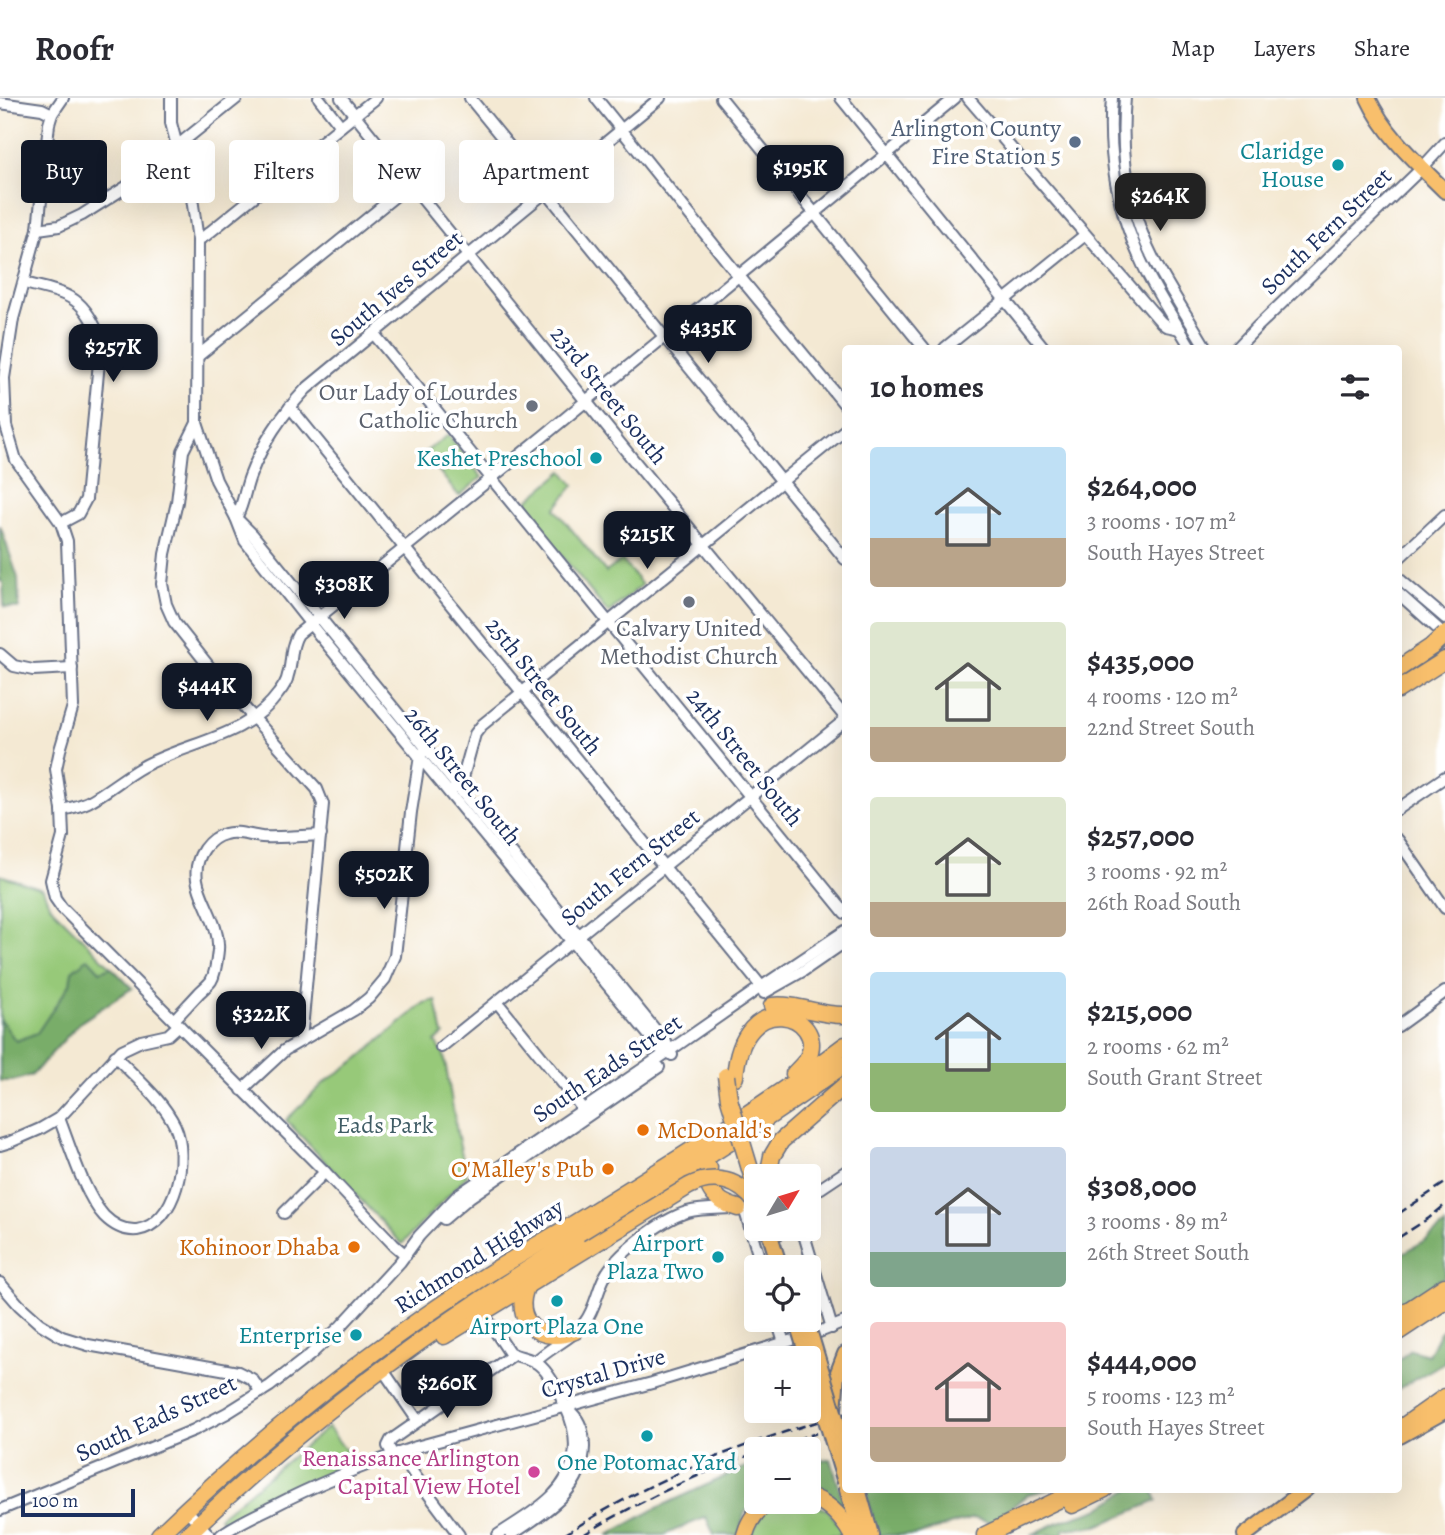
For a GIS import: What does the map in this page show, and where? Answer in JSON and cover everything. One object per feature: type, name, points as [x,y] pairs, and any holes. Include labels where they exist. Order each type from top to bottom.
[{"type":"highway","points":[[1402,666],[1442,638]]},
{"type":"highway","points":[[1402,687],[1445,660]]},
{"type":"highway","points":[[748,1164],[729,1099],[729,1050],[734,1037],[746,1021],[771,1007],[784,1006],[842,1015]]},
{"type":"highway","points":[[757,1164],[730,1076],[740,1045],[753,1027],[775,1016],[787,1017],[803,1026],[809,1036],[809,1055],[772,1097]]},
{"type":"highway","name":"Richmond Highway","points":[[159,1535],[262,1441],[378,1349],[459,1293],[772,1097],[842,1047]]},
{"type":"highway","name":"Richmond Highway","points":[[477,1310],[791,1103],[842,1066]]},
{"type":"highway","points":[[770,1164],[781,1141],[842,1088]]},
{"type":"highway","points":[[718,1151],[708,1170],[709,1185],[726,1205],[744,1206]]},
{"type":"highway","points":[[199,1531],[298,1436],[389,1365],[425,1348],[477,1310],[527,1285],[689,1186],[705,1180],[720,1179],[744,1190]]},
{"type":"highway","points":[[527,1285],[522,1304],[525,1318],[531,1326],[543,1334],[554,1336],[575,1331]]},
{"type":"highway","points":[[1402,1314],[1445,1286]]},
{"type":"highway","points":[[1402,1329],[1445,1301]]},
{"type":"highway","points":[[1402,1427],[1445,1397]]},
{"type":"highway","points":[[985,1535],[1073,1493]]},
{"type":"highway","points":[[1010,1535],[1097,1493]]},
{"type":"highway","points":[[821,1501],[836,1512],[852,1535]]},
{"type":"highway","points":[[745,1535],[754,1514]]},
{"type":"main road","points":[[1368,98],[1381,122],[1407,153],[1445,179]]},
{"type":"main road","points":[[1378,98],[1393,123],[1445,191]]},
{"type":"main road","points":[[810,1332],[842,1438]]},
{"type":"main road","points":[[834,1411],[837,1375],[842,1362]]},
{"type":"main road","points":[[821,1402],[842,1472]]},
{"type":"main road","points":[[1402,1435],[1445,1411]]},
{"type":"main road","points":[[848,1493],[861,1535]]},
{"type":"main road","points":[[859,1493],[871,1535]]},
{"type":"main road","points":[[1245,1535],[1301,1493]]},
{"type":"street","points":[[63,98],[49,124],[38,229],[13,319],[4,378],[5,445],[61,523],[67,541],[73,706],[56,769],[63,836],[51,880],[55,898],[406,1255]]},
{"type":"street","name":"26th Street South","points":[[171,98],[171,123],[175,140]]},
{"type":"street","points":[[184,140],[237,98]]},
{"type":"street","points":[[319,98],[341,126]]},
{"type":"street","name":"23rd Street South","points":[[341,98],[375,140]]},
{"type":"street","points":[[198,240],[376,98]]},
{"type":"street","points":[[470,98],[504,140]]},
{"type":"street","points":[[596,98],[842,401]]},
{"type":"street","name":"South Ives Street","points":[[608,140],[660,98]]},
{"type":"street","points":[[720,98],[922,345]]},
{"type":"street","points":[[841,98],[1042,345]]},
{"type":"street","points":[[62,810],[87,803],[165,755],[239,728],[253,718],[277,696],[288,678],[292,644],[298,634],[955,98]]},
{"type":"street","points":[[968,98],[1161,322],[1180,329]]},
{"type":"street","points":[[1112,98],[1112,155],[1121,208],[1143,266],[1189,345]]},
{"type":"street","points":[[1125,98],[1123,132],[1126,170],[1140,226],[1154,260],[1204,345]]},
{"type":"street","points":[[0,103],[42,109],[52,114]]},
{"type":"street","name":"South Fern Street","points":[[1240,345],[1445,143]]},
{"type":"street","points":[[38,229],[60,226],[121,190]]},
{"type":"street","name":"26th Street South","points":[[193,203],[198,240],[197,423],[216,480],[236,518],[252,534],[315,620],[575,939],[666,1043],[671,1054]]},
{"type":"street","points":[[198,356],[387,203]]},
{"type":"street","name":"23rd Street South","points":[[426,203],[842,714]]},
{"type":"street","name":"South Ives Street","points":[[236,518],[270,433],[306,389],[531,203]]},
{"type":"street","points":[[555,203],[842,555]]},
{"type":"street","points":[[949,345],[1086,235]]},
{"type":"street","points":[[24,283],[54,290],[82,305],[94,322],[101,341],[86,499],[78,514],[61,523]]},
{"type":"street","name":"24th Street South","points":[[374,334],[842,909]]},
{"type":"street","name":"25th Street South","points":[[290,407],[763,989]]},
{"type":"street","points":[[197,423],[183,451],[162,584],[166,604],[174,622],[219,679],[317,789],[323,804],[301,1040]]},
{"type":"street","points":[[454,790],[462,781],[475,734],[482,725],[842,432]]},
{"type":"street","points":[[1402,555],[1445,515]]},
{"type":"street","points":[[1402,581],[1445,618]]},
{"type":"street","points":[[1402,597],[1442,638]]},
{"type":"street","points":[[0,654],[14,666],[33,670],[72,668]]},
{"type":"street","name":"South Fern Street","points":[[441,1047],[842,720]]},
{"type":"street","points":[[242,1090],[285,1050],[354,1010],[369,998],[385,979],[395,956],[411,812],[423,752]]},
{"type":"street","points":[[1402,806],[1445,777]]},
{"type":"street","points":[[0,1145],[59,1118],[121,1050],[168,1035],[211,981],[218,937],[196,882],[195,870],[198,858],[208,843],[226,833],[261,837],[321,835]]},
{"type":"street","points":[[1402,846],[1445,908]]},
{"type":"street","name":"South Eads Street","points":[[0,1510],[194,1430],[261,1392],[292,1370],[330,1337],[458,1195],[519,1159],[842,933]]},
{"type":"street","name":"South Eads Street","points":[[763,989],[803,971],[842,944]]},
{"type":"street","points":[[1402,1023],[1445,992]]},
{"type":"street","points":[[497,1002],[585,1113]]},
{"type":"street","points":[[59,1118],[83,1180],[105,1217],[122,1228],[132,1230],[145,1228],[160,1219],[170,1202],[179,1172],[181,1149],[175,1126],[159,1103],[115,1056]]},
{"type":"street","points":[[284,1213],[325,1172]]},
{"type":"street","points":[[821,1188],[842,1174]]},
{"type":"street","points":[[535,1362],[586,1320],[607,1273],[626,1251],[668,1220],[681,1214],[744,1206]]},
{"type":"street","points":[[806,1241],[832,1328]]},
{"type":"street","points":[[0,1283],[39,1323],[62,1337],[88,1345],[239,1372],[252,1379],[261,1392]]},
{"type":"street","points":[[459,1293],[487,1319],[505,1348],[513,1355],[535,1362],[549,1377],[565,1406],[575,1440],[567,1479],[543,1503],[498,1535]]},
{"type":"street","name":"Crystal Drive","points":[[220,1535],[331,1479],[396,1454],[652,1383],[842,1323]]},
{"type":"street","points":[[781,1332],[784,1343]]},
{"type":"street","points":[[459,1535],[388,1446],[389,1441],[513,1355]]},
{"type":"street","points":[[389,1365],[418,1421]]},
{"type":"street","points":[[511,1535],[560,1500],[572,1487],[579,1472],[584,1454],[582,1431],[580,1422],[565,1406]]},
{"type":"street","points":[[186,1509],[199,1531]]},
{"type":"green space","points":[[448,435],[482,477],[459,496],[424,453]]},
{"type":"green space","points":[[563,471],[574,485],[555,509],[606,572],[622,560],[642,585],[608,613],[521,506]]},
{"type":"green space","points":[[0,525],[18,578],[19,608],[4,607],[3,582],[0,581]]},
{"type":"green space","points":[[0,875],[43,889],[54,910],[132,988],[79,1023],[32,1075],[12,1081],[0,1081]]},
{"type":"green space","points":[[88,958],[100,971],[111,967],[132,988],[79,1023],[32,1075],[12,1081],[0,1081],[0,1019],[16,1041],[37,1033],[70,984],[72,971]]},
{"type":"green space","name":"Eads Park","points":[[436,1000],[444,1034],[435,1042],[444,1055],[467,1176],[402,1244],[286,1120],[325,1082],[358,1059],[424,1003]]},
{"type":"green space","points":[[1445,1225],[1445,1276],[1402,1307],[1402,1254]]},
{"type":"green space","points":[[1445,1328],[1445,1362],[1402,1387],[1402,1357],[1411,1350],[1428,1355]]},
{"type":"green space","points":[[328,1427],[356,1464],[281,1496],[226,1525],[219,1517]]},
{"type":"green space","points":[[831,1459],[844,1505],[821,1494],[821,1460]]},
{"type":"green space","points":[[743,1468],[744,1514],[739,1535],[714,1535],[706,1517],[664,1535],[608,1535],[655,1509]]},
{"type":"green space","points":[[866,1493],[1033,1493],[992,1523],[973,1518],[916,1535],[877,1535]]},
{"type":"green space","points":[[1124,1493],[1154,1493],[1157,1501],[1097,1526],[1064,1529],[1064,1535],[1031,1535],[1061,1521],[1098,1509]]},
{"type":"green space","points":[[821,1507],[828,1510],[846,1535],[750,1535],[763,1514],[821,1514]]},
{"type":"railway","points":[[1402,1211],[1445,1183]]},
{"type":"railway","points":[[1402,1235],[1445,1205]]},
{"type":"railway","points":[[564,1535],[665,1479],[736,1449],[842,1415]]},
{"type":"railway","points":[[804,1437],[817,1433]]},
{"type":"railway","points":[[583,1535],[668,1490],[744,1458]]},
{"type":"place","name":"Arlington County Fire Station 5","points":[[1075,142]]},
{"type":"place","name":"Claridge House","points":[[1338,165]]},
{"type":"place","name":"Our Lady of Lourdes Catholic Church","points":[[532,406]]},
{"type":"place","name":"Keshet Preschool","points":[[596,458]]},
{"type":"place","name":"Calvary United Methodist Church","points":[[689,602]]},
{"type":"place","name":"McDonald's","points":[[643,1130]]},
{"type":"place","name":"O'Malley's Pub","points":[[608,1169]]},
{"type":"place","name":"Kohinoor Dhaba","points":[[354,1247]]},
{"type":"place","name":"Airport Plaza Two","points":[[718,1257]]},
{"type":"place","name":"Airport Plaza One","points":[[557,1301]]},
{"type":"place","name":"Enterprise","points":[[356,1335]]},
{"type":"place","name":"One Potomac Yard","points":[[647,1436]]},
{"type":"place","name":"Renaissance Arlington Capital View Hotel","points":[[534,1472]]}]
